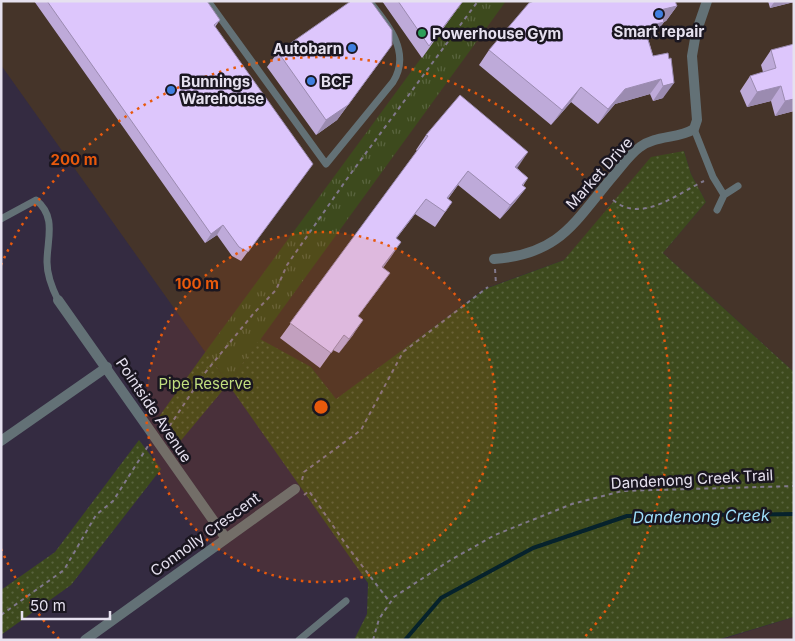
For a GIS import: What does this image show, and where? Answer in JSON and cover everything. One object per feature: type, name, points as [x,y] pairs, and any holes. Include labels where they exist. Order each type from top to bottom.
[{"type":"street","points":[[694,129],[697,120],[692,56],[696,34],[707,1]]},
{"type":"street","name":"Market Drive","points":[[494,259],[523,255],[550,246],[565,233],[637,148],[657,139],[694,129]]},
{"type":"street","name":"Pointside Avenue","points":[[58,300],[225,537]]},
{"type":"street","points":[[1,441],[106,367]]},
{"type":"street","name":"Connolly Crescent","points":[[85,640],[225,537],[299,486]]},
{"type":"lane","points":[[208,1],[326,164],[393,82],[398,70],[398,42],[395,34],[369,1]]},
{"type":"lane","points":[[694,129],[713,177],[724,195]]},
{"type":"lane","points":[[717,210],[724,195],[738,186]]},
{"type":"lane","points":[[1,219],[36,200],[45,208],[50,226],[47,264],[50,284],[58,300]]},
{"type":"lane","points":[[300,640],[346,601]]},
{"type":"path","points":[[167,432],[204,374],[254,313],[276,290],[287,265],[343,184],[478,1]]},
{"type":"path","points":[[613,200],[630,208],[648,209],[713,177]]},
{"type":"path","points":[[494,259],[496,284]]},
{"type":"path","points":[[390,602],[347,546],[309,491],[301,497],[299,486],[304,472],[361,430],[403,352],[488,287]]},
{"type":"path","points":[[1,615],[64,570],[96,515],[113,501],[148,447]]},
{"type":"path","name":"Dandenong Creek Trail","points":[[373,640],[376,627],[390,602],[449,561],[495,535],[572,504],[622,491],[794,486]]},
{"type":"shaded area","points":[[1,1],[794,1],[794,372],[663,253],[706,202],[691,174],[684,151],[564,260],[484,289],[336,400],[311,367],[228,384],[1,65]]},
{"type":"shaded area","points":[[794,617],[794,640],[723,640],[723,639]]},
{"type":"green space","name":"Pipe Reserve","points":[[463,1],[506,1],[228,384],[206,351]]},
{"type":"green space","points":[[684,151],[691,174],[706,202],[663,253],[794,372],[794,617],[717,640],[354,640],[367,614],[368,583],[228,384],[260,339],[311,367],[336,399],[485,289],[564,260],[651,157]]},
{"type":"green space","name":"Pipe Reserve","points":[[206,351],[228,384],[178,444],[158,418]]},
{"type":"green space","points":[[139,440],[161,469],[71,585],[1,635],[1,590],[55,552]]},
{"type":"building","name":"Bunnings Warehouse","points":[[47,1],[207,1],[220,20],[214,25],[313,164],[248,252],[239,247],[223,225],[211,234]]},
{"type":"building","points":[[351,1],[371,1],[392,30],[392,45],[348,105],[326,120],[278,52]]},
{"type":"building","name":"Powerhouse Gym","points":[[398,1],[463,1],[429,46]]},
{"type":"building","points":[[534,1],[675,1],[677,6],[660,10],[664,22],[644,27],[653,56],[668,53],[669,59],[671,58],[674,83],[663,86],[661,79],[625,89],[608,109],[581,87],[562,110],[489,50],[529,3]]},
{"type":"building","points":[[794,44],[794,99],[785,101],[781,86],[757,92],[750,76],[776,68],[771,50]]},
{"type":"building","points":[[460,95],[528,152],[515,167],[528,178],[522,185],[526,188],[510,205],[468,171],[447,198],[452,202],[445,212],[426,199],[396,238],[401,242],[382,267],[390,273],[358,316],[363,320],[349,339],[344,335],[331,353],[290,323],[428,136],[426,135]]},
{"type":"waterway","name":"Dandenong Creek","points":[[405,640],[441,598],[533,548],[627,516],[794,514]]},
{"type":"place","name":"Smart repair","points":[[659,14]]},
{"type":"place","name":"Powerhouse Gym","points":[[422,33]]},
{"type":"place","name":"Autobarn","points":[[352,48]]},
{"type":"place","name":"BCF","points":[[311,81]]},
{"type":"place","name":"Bunnings Warehouse","points":[[171,90]]}]
